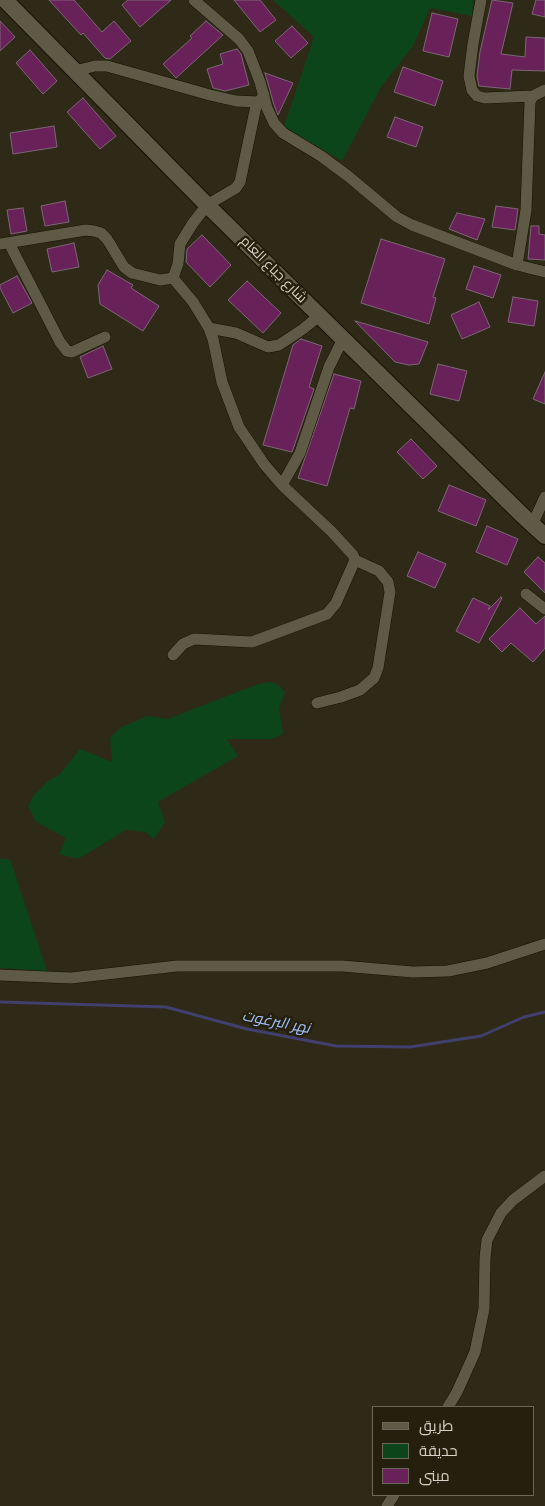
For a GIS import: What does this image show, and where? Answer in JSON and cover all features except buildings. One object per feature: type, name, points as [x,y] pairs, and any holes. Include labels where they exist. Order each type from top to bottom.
[{"type":"main road","name":"شارع جباع العام","points":[[5,0],[207,205],[545,536]]},
{"type":"street","points":[[194,0],[239,39],[248,51],[261,99],[274,123],[283,134],[321,156],[397,217],[412,225],[517,265],[545,272]]},
{"type":"street","points":[[481,0],[469,76],[472,90],[477,96],[485,98],[533,96],[545,90]]},
{"type":"street","points":[[75,71],[95,66],[107,66],[236,101],[261,99]]},
{"type":"street","points":[[517,265],[526,210],[529,115],[530,102],[533,96]]},
{"type":"street","points":[[173,278],[178,264],[180,244],[207,205],[236,188],[240,182],[249,134],[261,99]]},
{"type":"street","points":[[105,337],[72,352],[67,351],[4,244],[86,230],[94,231],[101,233],[107,239],[124,267],[132,273],[160,280],[173,278]]},
{"type":"street","points":[[173,278],[193,302],[209,328],[213,338],[222,382],[239,427],[264,464],[282,485],[332,532],[353,555],[355,560],[379,571],[388,582],[390,592],[378,668],[374,678],[360,690],[317,703]]},
{"type":"street","points":[[209,328],[236,333],[268,347],[279,345],[319,316]]},
{"type":"street","points":[[282,485],[300,453],[329,367],[343,339]]},
{"type":"street","points":[[532,525],[545,497]]},
{"type":"street","points":[[173,655],[183,644],[194,639],[252,642],[327,614],[336,603],[355,560]]},
{"type":"street","points":[[526,594],[545,609]]},
{"type":"street","points":[[0,975],[71,978],[177,966],[342,966],[413,972],[448,971],[487,963],[545,944]]},
{"type":"street","points":[[449,1406],[475,1352],[484,1309],[485,1258],[491,1232],[501,1214],[513,1200],[545,1176]]},
{"type":"green space","points":[[273,0],[473,0],[472,16],[430,8],[413,46],[381,87],[342,161],[284,127],[314,37]]},
{"type":"green space","points":[[270,682],[278,685],[285,692],[279,709],[283,734],[271,739],[227,739],[238,756],[158,802],[165,822],[154,839],[145,832],[126,830],[78,859],[59,854],[66,838],[36,822],[28,806],[34,795],[48,781],[60,774],[80,749],[112,762],[110,738],[121,727],[148,716],[168,719],[258,684]]},
{"type":"green space","points":[[0,859],[10,859],[47,971],[0,968]]},
{"type":"waterway","name":"نهر البرغوت","points":[[0,1002],[166,1007],[247,1029],[336,1046],[410,1047],[481,1036],[524,1017],[545,1012]]}]
